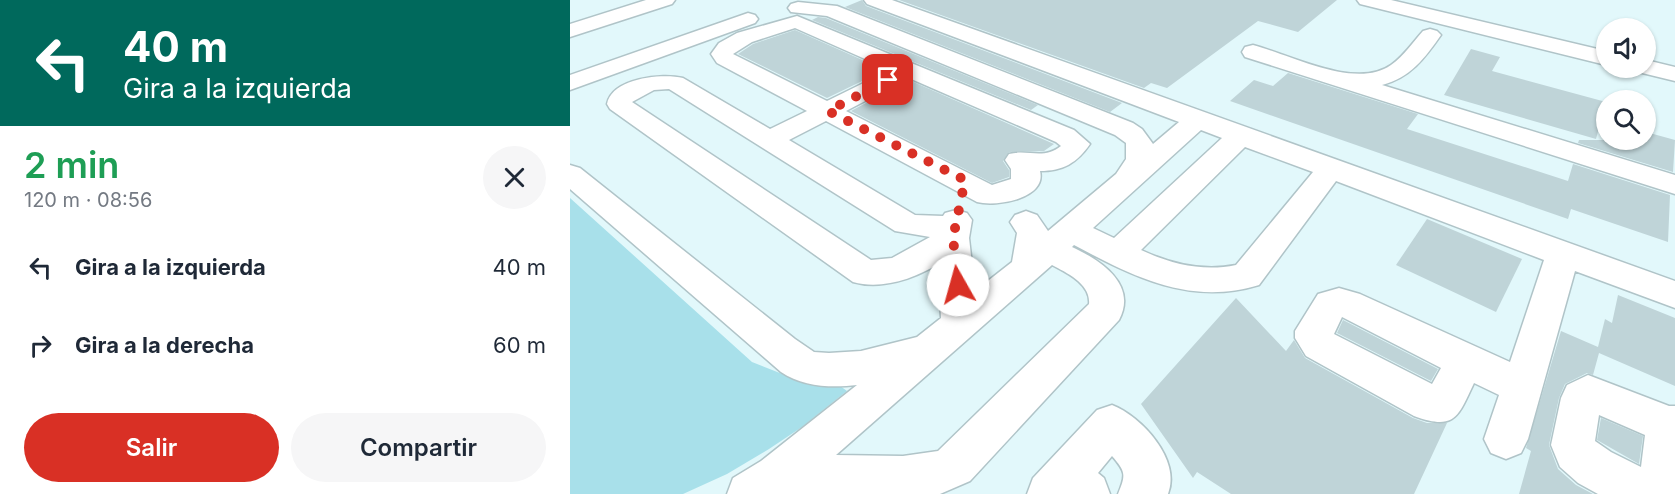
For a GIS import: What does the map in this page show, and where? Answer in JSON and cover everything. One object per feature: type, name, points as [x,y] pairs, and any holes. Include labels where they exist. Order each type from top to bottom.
[{"type":"lane","points":[[570,15],[618,0]]},
{"type":"lane","points":[[570,32],[664,0]]},
{"type":"lane","points":[[670,25],[723,30],[759,21],[801,0]]},
{"type":"lane","points":[[874,0],[1675,295]]},
{"type":"lane","points":[[1367,0],[1596,56]]},
{"type":"lane","points":[[579,81],[723,30],[791,9],[831,10],[1130,132],[1140,144],[1142,161],[1124,184]]},
{"type":"lane","points":[[632,61],[677,51],[707,58],[723,30],[759,21],[777,25],[803,22],[907,70],[1065,136],[1076,144],[1072,151],[1057,160],[1043,164],[1019,159],[1027,172],[1025,183],[1018,189],[976,188]]},
{"type":"lane","points":[[723,30],[828,111],[976,188],[1098,280],[1104,286],[1109,301],[1106,310],[954,466],[939,474],[917,478],[815,477],[794,480],[756,494]]},
{"type":"lane","points":[[1344,81],[1383,78],[1403,68],[1430,35]]},
{"type":"lane","points":[[1253,52],[1675,185]]},
{"type":"lane","points":[[1403,68],[1402,84],[1417,105]]},
{"type":"lane","points":[[771,139],[907,70]]},
{"type":"lane","points":[[1656,70],[1675,75]]},
{"type":"lane","points":[[579,81],[634,90]]},
{"type":"lane","points":[[953,232],[906,224],[771,139],[675,83],[657,82],[634,90],[620,99],[619,104],[865,273],[885,273],[907,266],[953,232],[976,188]]},
{"type":"lane","points":[[750,494],[777,477],[960,324],[1038,236],[1124,184],[1198,119]]},
{"type":"lane","points":[[1119,253],[1241,135]]},
{"type":"lane","points":[[1038,236],[1119,253],[1149,267],[1196,280],[1233,281],[1247,276],[1331,170]]},
{"type":"lane","points":[[570,174],[800,364],[822,369],[843,369],[928,350]]},
{"type":"lane","points":[[953,232],[960,324]]},
{"type":"lane","points":[[1506,439],[1563,254]]},
{"type":"lane","points":[[1465,362],[1522,386]]},
{"type":"lane","points":[[1068,488],[1112,424],[1144,459],[1148,486],[1141,494]]},
{"type":"shaded area","points":[[570,198],[752,362],[790,377],[836,383],[847,391],[802,427],[769,449],[727,474],[683,494],[570,494]]},
{"type":"building","points":[[862,0],[866,6],[1122,103],[1110,112],[845,7]]},
{"type":"building","points":[[899,0],[1337,0],[1298,32],[1258,21],[1167,88],[1151,83],[1144,88]]},
{"type":"building","points":[[818,17],[826,18],[1038,105],[1031,110],[812,20]]},
{"type":"building","points":[[795,30],[885,70],[827,98],[738,54],[753,44]]},
{"type":"building","points":[[1471,49],[1500,57],[1492,71],[1596,99],[1596,139],[1444,95]]},
{"type":"building","points":[[1288,73],[1418,114],[1407,129],[1568,181],[1573,164],[1670,195],[1668,242],[1571,209],[1568,219],[1230,101],[1254,80],[1273,86]]},
{"type":"building","points":[[909,80],[1054,144],[1044,151],[1009,152],[1003,161],[1009,170],[1009,177],[992,183],[851,111]]},
{"type":"building","points":[[1656,135],[1675,140],[1673,172],[1601,150],[1656,150]]},
{"type":"building","points":[[1579,140],[1596,140],[1596,148],[1578,143]]},
{"type":"building","points":[[1427,219],[1522,259],[1496,312],[1396,265]]},
{"type":"building","points":[[1618,295],[1675,318],[1675,386],[1599,353],[1593,375],[1587,373],[1565,384],[1559,398],[1549,445],[1558,469],[1576,485],[1593,494],[1519,494],[1531,451],[1526,448],[1561,331],[1598,347],[1605,319],[1612,323]]},
{"type":"building","points":[[1236,298],[1286,351],[1294,340],[1305,358],[1413,418],[1427,423],[1447,423],[1414,494],[1231,494],[1197,472],[1193,478],[1141,404]]},
{"type":"building","points":[[1343,320],[1438,369],[1431,381],[1337,333]]},
{"type":"building","points":[[1601,418],[1643,436],[1639,464],[1597,440]]},
{"type":"route","points":[[888,80],[828,111],[965,180],[953,238],[958,285]]}]
